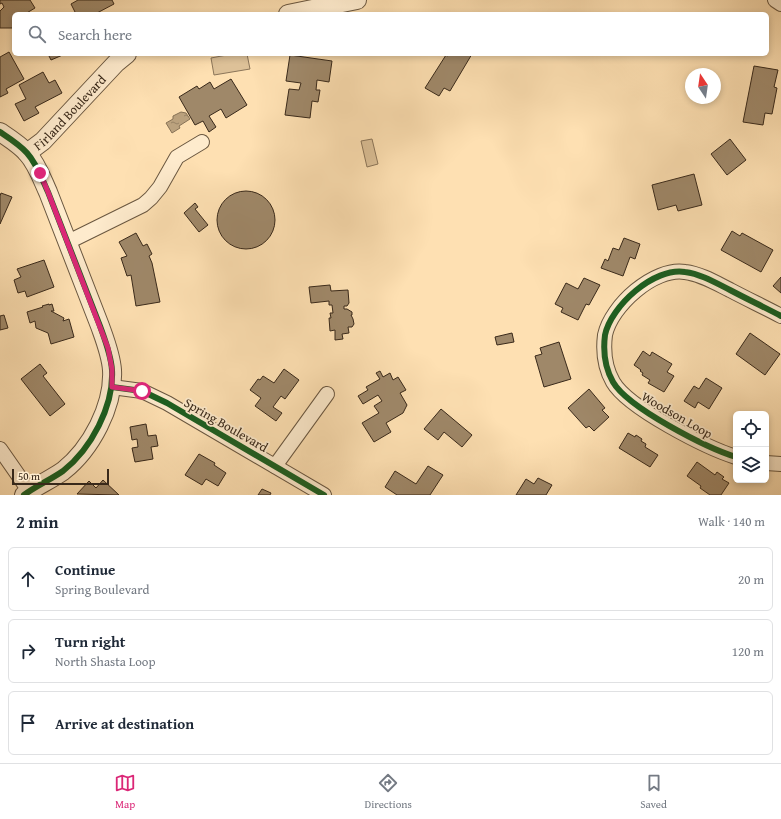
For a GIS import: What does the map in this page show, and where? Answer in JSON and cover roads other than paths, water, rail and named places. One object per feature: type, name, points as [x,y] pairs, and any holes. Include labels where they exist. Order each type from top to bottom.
[{"type":"street","points":[[298,12],[357,0]]},
{"type":"street","points":[[775,0],[781,4]]},
{"type":"street","name":"Firland Boulevard","points":[[27,153],[43,141],[116,63],[125,56]]},
{"type":"street","points":[[0,132],[27,153],[40,173],[108,348],[112,369],[112,387],[101,423],[85,450],[63,470],[28,494],[0,449]]},
{"type":"street","points":[[68,242],[143,205],[160,187],[177,157],[202,142]]},
{"type":"street","name":"Woodson Loop","points":[[733,456],[720,452],[658,419],[632,403],[614,383],[604,359],[606,334],[615,312],[636,289],[661,274],[684,271],[708,279],[781,316]]},
{"type":"street","name":"Spring Boulevard","points":[[112,387],[142,391],[167,403],[324,495]]},
{"type":"street","points":[[275,466],[327,394]]},
{"type":"street","points":[[769,463],[781,464]]},
{"type":"water","points":[[181,112],[186,113],[190,119],[179,126],[180,128],[172,133],[166,123],[173,119],[173,116]]}]
